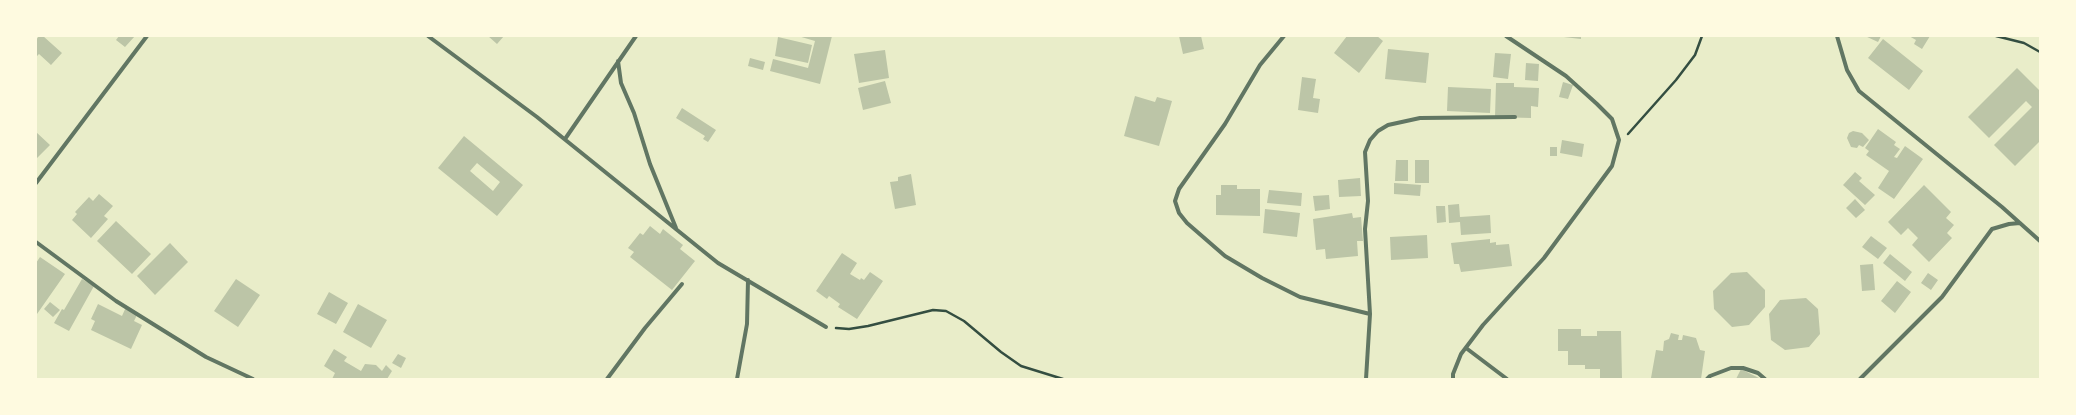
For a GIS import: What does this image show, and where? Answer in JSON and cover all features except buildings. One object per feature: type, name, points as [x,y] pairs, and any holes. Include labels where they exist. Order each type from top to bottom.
[{"type":"street","points":[[36,183],[147,36]]},
{"type":"street","points":[[428,36],[565,139],[718,263],[826,327]]},
{"type":"street","points":[[631,36],[632,43]]},
{"type":"street","points":[[565,139],[636,36]]},
{"type":"street","points":[[1284,36],[1260,65],[1225,124],[1179,189],[1175,200],[1179,213],[1187,223],[1225,256],[1262,278],[1300,296],[1370,314]]},
{"type":"street","points":[[1453,379],[1453,374],[1461,354],[1483,325],[1544,258],[1612,166],[1619,140],[1612,119],[1566,76],[1506,36]]},
{"type":"street","points":[[1836,36],[1847,70],[1859,91],[2040,241]]},
{"type":"street","points":[[618,61],[621,83],[634,113],[650,164],[676,229]]},
{"type":"street","points":[[1366,379],[1370,314],[1364,229],[1368,201],[1365,152],[1370,140],[1378,131],[1388,124],[1420,118],[1515,117]]},
{"type":"street","points":[[1860,379],[1942,297],[1992,230],[2009,224],[2020,223]]},
{"type":"street","points":[[36,242],[116,301],[206,357],[253,379]]},
{"type":"street","points":[[737,379],[747,324],[748,280]]},
{"type":"street","points":[[607,379],[645,328],[682,284]]},
{"type":"street","points":[[1466,348],[1507,379]]},
{"type":"street","points":[[1707,379],[1710,376],[1731,368],[1743,368],[1758,374],[1765,379]]},
{"type":"path","points":[[1618,145],[1676,80],[1694,55],[1702,36]]},
{"type":"path","points":[[1996,36],[2024,43],[2040,52]]},
{"type":"path","points":[[826,327],[849,329],[868,326],[901,316],[933,310],[946,311],[964,321],[1022,366],[1063,379]]}]
